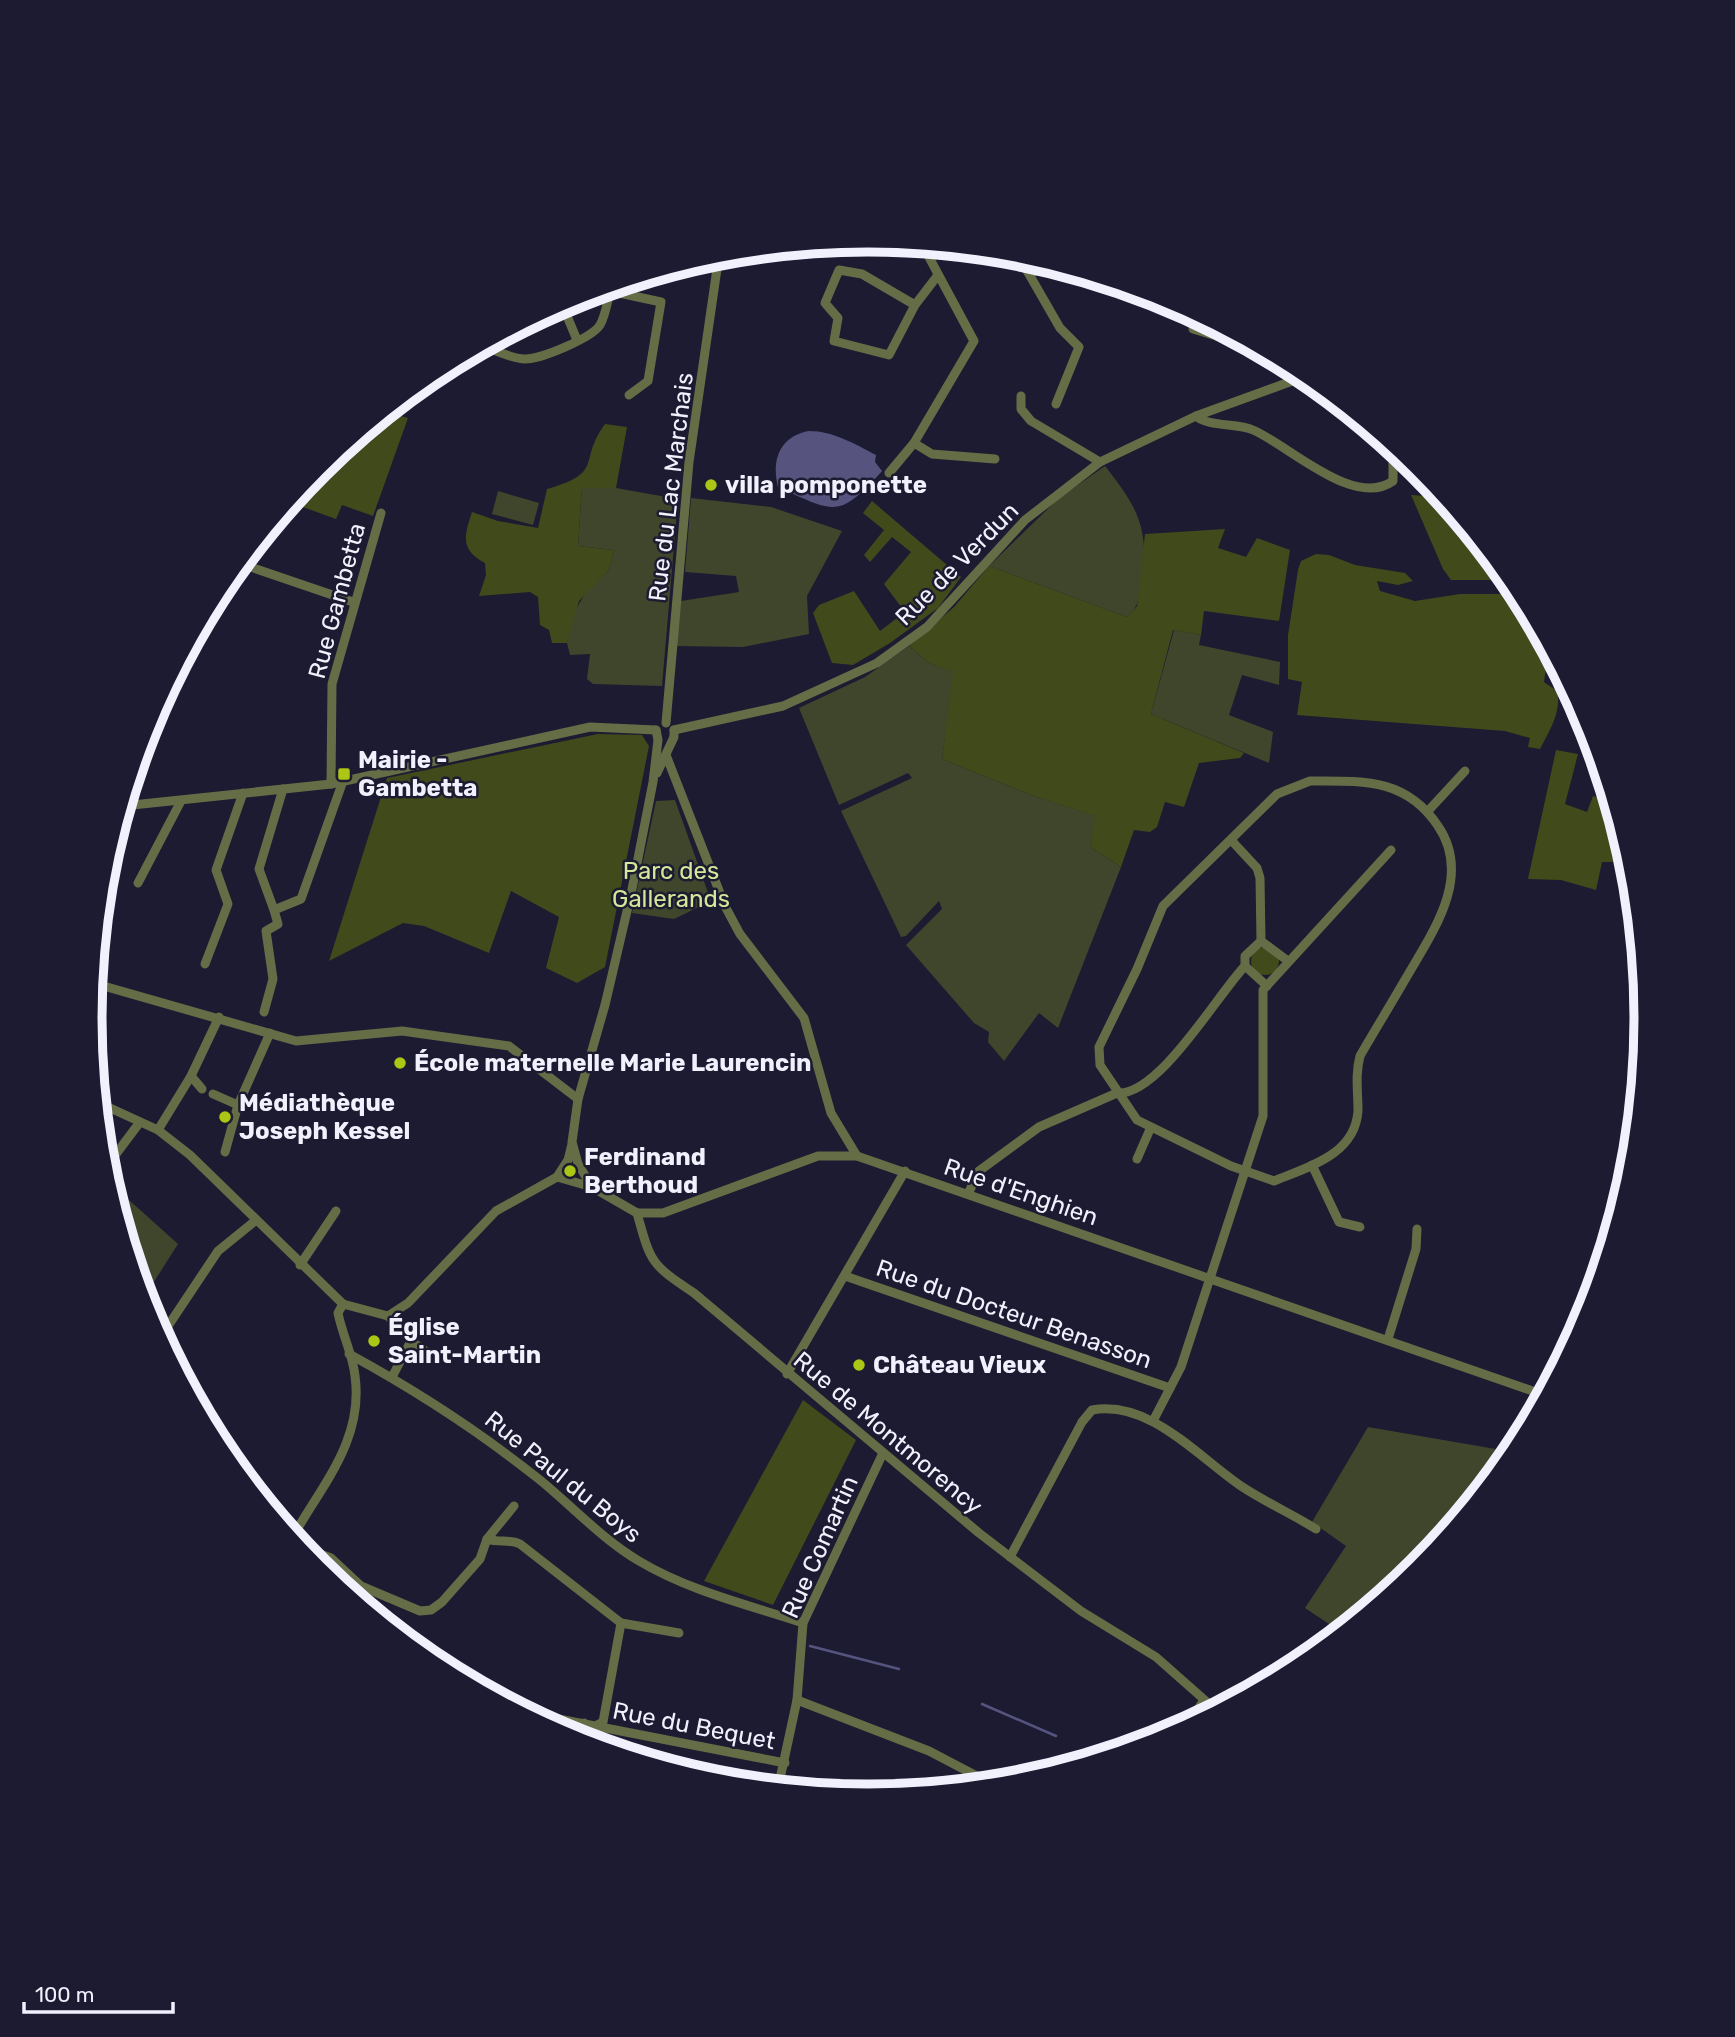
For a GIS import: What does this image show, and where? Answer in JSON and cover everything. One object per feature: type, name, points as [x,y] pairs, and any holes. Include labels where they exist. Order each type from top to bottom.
[{"type":"street","points":[[889,473],[914,443],[974,341],[928,255]]},
{"type":"street","name":"Rue du Lac Marchais","points":[[666,723],[690,462],[717,267]]},
{"type":"street","points":[[1027,269],[1060,328],[1079,346],[1056,404]]},
{"type":"street","points":[[915,305],[862,274],[839,270],[825,303],[838,318],[834,341],[889,355],[915,305],[938,275]]},
{"type":"street","points":[[1030,274],[1035,271]]},
{"type":"street","points":[[623,292],[661,302],[648,381],[629,395]]},
{"type":"street","points":[[494,350],[523,360],[541,357],[592,334],[600,324],[607,298]]},
{"type":"street","points":[[566,314],[577,340]]},
{"type":"street","points":[[1193,329],[1214,335]]},
{"type":"street","name":"Rue de Verdun","points":[[658,740],[664,743],[673,735],[783,706],[877,663],[927,627],[1025,520],[1100,462],[1196,416],[1292,381]]},
{"type":"street","points":[[1021,396],[1021,410],[1031,421],[1100,462]]},
{"type":"street","points":[[1196,416],[1201,420],[1254,430],[1333,479],[1361,488],[1377,489],[1393,481],[1393,462]]},
{"type":"street","points":[[914,443],[932,454],[995,459]]},
{"type":"street","name":"Rue Gambetta","points":[[331,784],[332,684],[353,602],[381,513]]},
{"type":"street","points":[[250,567],[353,602]]},
{"type":"street","points":[[132,805],[331,784],[590,727],[656,730],[666,723],[673,735],[653,782]]},
{"type":"street","points":[[388,1316],[408,1303],[496,1211],[557,1177],[568,1160],[578,1099],[605,1005],[653,782],[658,740],[656,730]]},
{"type":"street","points":[[666,755],[725,906],[740,934],[804,1018],[831,1113],[857,1156]]},
{"type":"street","points":[[1428,811],[1465,771]]},
{"type":"street","points":[[274,910],[301,899],[343,781]]},
{"type":"street","points":[[1310,781],[1390,787],[1406,793],[1428,811],[1443,834],[1450,855],[1450,881],[1445,907],[1360,1056],[1356,1082],[1357,1115],[1349,1139],[1328,1158],[1274,1181],[1245,1171],[1137,1120],[1100,1065],[1099,1048],[1137,969],[1157,916],[1171,897],[1231,840],[1277,794],[1310,781]]},
{"type":"street","points":[[264,1012],[273,979],[266,931],[278,924],[259,869],[282,789]]},
{"type":"street","points":[[205,964],[228,904],[216,870],[243,793]]},
{"type":"street","points":[[138,883],[181,801]]},
{"type":"street","points":[[968,1194],[979,1171],[1039,1127],[1117,1093],[1126,1093],[1149,1080],[1195,1033],[1226,985],[1245,966],[1245,956],[1261,941],[1257,868],[1231,840]]},
{"type":"street","points":[[1153,1421],[1181,1367],[1263,1116],[1264,990],[1391,850]]},
{"type":"street","points":[[1261,941],[1288,961]]},
{"type":"street","points":[[1245,966],[1267,985]]},
{"type":"street","points":[[103,986],[296,1041],[402,1031],[509,1046],[578,1099]]},
{"type":"street","points":[[158,1130],[191,1076],[219,1017]]},
{"type":"street","points":[[225,1152],[238,1105],[270,1032]]},
{"type":"street","points":[[191,1076],[202,1089]]},
{"type":"street","points":[[213,1094],[238,1105]]},
{"type":"street","points":[[107,1107],[158,1130],[190,1155],[343,1304],[388,1316],[411,1341],[434,1357]]},
{"type":"street","points":[[114,1156],[140,1122]]},
{"type":"street","points":[[1137,1159],[1151,1127]]},
{"type":"street","points":[[572,1142],[578,1164],[592,1187]]},
{"type":"street","name":"Rue d'Enghien","points":[[637,1213],[663,1213],[818,1156],[857,1156],[1536,1392]]},
{"type":"street","points":[[1312,1165],[1339,1223],[1360,1227]]},
{"type":"street","points":[[787,1374],[905,1171]]},
{"type":"street","points":[[557,1177],[592,1187],[637,1213]]},
{"type":"street","points":[[300,1265],[336,1212]]},
{"type":"street","name":"Rue de Montmorency","points":[[637,1213],[648,1251],[657,1268],[694,1293],[787,1374],[1010,1557],[1081,1611],[1156,1657],[1209,1704]]},
{"type":"street","points":[[167,1328],[218,1251],[255,1221]]},
{"type":"street","points":[[1388,1339],[1416,1250],[1417,1229]]},
{"type":"street","name":"Rue du Docteur Benasson","points":[[845,1276],[1170,1388]]},
{"type":"street","points":[[297,1530],[335,1470],[351,1435],[356,1416],[355,1373],[338,1313],[343,1304]]},
{"type":"street","points":[[391,1377],[411,1341]]},
{"type":"street","name":"Rue Paul du Boys","points":[[349,1354],[451,1413],[541,1481],[605,1538],[640,1563],[698,1589],[803,1623]]},
{"type":"street","points":[[1010,1557],[1082,1422],[1092,1410],[1109,1407],[1153,1421],[1243,1487],[1316,1529]]},
{"type":"street","name":"Rue Comartin","points":[[780,1779],[797,1700],[803,1623],[883,1453]]},
{"type":"street","points":[[320,1554],[331,1558],[361,1586],[420,1611],[431,1610],[442,1602],[480,1559],[487,1539],[514,1506]]},
{"type":"street","points":[[487,1539],[497,1542],[509,1539],[520,1544],[621,1623],[679,1633]]},
{"type":"street","points":[[595,1726],[606,1716],[621,1623]]},
{"type":"street","points":[[797,1700],[929,1751],[977,1776]]},
{"type":"street","points":[[1198,1710],[1204,1700]]},
{"type":"street","name":"Rue du Bequet","points":[[556,1718],[785,1763]]},
{"type":"street","points":[[583,1729],[584,1723]]},
{"type":"green space","points":[[396,415],[408,418],[373,516],[342,505],[336,519],[299,506],[362,443]]},
{"type":"green space","points":[[605,424],[627,427],[616,488],[582,488],[578,546],[614,550],[609,570],[579,601],[567,643],[552,643],[549,630],[540,625],[538,597],[530,592],[479,596],[486,575],[485,563],[471,553],[466,542],[467,528],[472,512],[498,521],[538,528],[547,489],[565,483],[584,471]]},
{"type":"green space","points":[[1105,466],[1132,505],[1138,517],[1144,543],[1140,594],[1137,604],[1127,617],[989,566],[1058,499]]},
{"type":"green space","points":[[582,488],[616,488],[678,499],[662,686],[593,684],[587,679],[590,654],[570,655],[567,643],[572,616],[586,592],[609,570],[614,550],[578,546]]},
{"type":"green space","points":[[498,491],[539,503],[533,525],[492,514]]},
{"type":"green space","points":[[1411,495],[1427,496],[1475,552],[1495,580],[1451,580],[1443,569]]},
{"type":"green space","points":[[691,498],[771,507],[842,531],[807,596],[809,634],[743,647],[676,646],[681,601],[739,592],[736,576],[685,572]]},
{"type":"green space","points":[[872,501],[961,577],[938,608],[890,643],[853,665],[832,663],[813,613],[819,605],[854,591],[880,631],[905,612],[884,584],[911,552],[892,537],[870,562],[864,555],[884,530],[863,513]]},
{"type":"green space","points":[[1225,529],[1218,548],[1246,557],[1257,538],[1290,550],[1279,621],[1204,611],[1201,635],[1173,630],[1151,714],[1244,753],[1240,758],[1199,763],[1184,807],[1165,802],[1157,827],[1150,832],[1134,830],[1121,867],[1090,847],[1095,816],[1031,795],[942,759],[953,672],[929,663],[909,646],[954,607],[989,566],[1127,617],[1137,606],[1145,534]]},
{"type":"green space","points":[[1316,554],[1329,555],[1355,565],[1405,573],[1413,581],[1398,585],[1377,581],[1380,591],[1415,601],[1460,594],[1505,594],[1547,665],[1544,682],[1557,691],[1558,706],[1554,721],[1540,749],[1528,747],[1530,738],[1505,731],[1297,715],[1302,682],[1288,679],[1288,635],[1301,561]]},
{"type":"green space","points":[[1174,630],[1201,635],[1199,645],[1280,662],[1279,685],[1242,675],[1229,715],[1273,732],[1269,763],[1151,714]]},
{"type":"green space","points":[[909,646],[929,663],[954,672],[942,759],[1031,795],[1096,816],[1090,847],[1121,867],[1058,1028],[1039,1013],[1004,1061],[988,1042],[989,1032],[974,1023],[906,945],[942,909],[939,901],[906,936],[901,937],[841,811],[912,778],[908,773],[839,805],[799,708],[865,677]]},
{"type":"green space","points":[[598,734],[642,735],[649,746],[605,967],[577,983],[546,968],[559,917],[511,891],[489,953],[424,926],[403,923],[329,961],[387,778]]},
{"type":"green space","points":[[1556,750],[1578,754],[1565,804],[1587,812],[1593,796],[1601,798],[1615,854],[1613,862],[1602,862],[1596,890],[1561,880],[1528,879]]},
{"type":"green space","name":"Parc des Gallerands","points":[[675,800],[711,901],[674,919],[632,913],[656,801]]},
{"type":"green space","points":[[1265,947],[1275,951],[1279,961],[1275,971],[1265,975],[1255,971],[1251,961],[1255,951]]},
{"type":"green space","points":[[129,1200],[178,1244],[151,1287],[142,1265],[125,1205]]},
{"type":"green space","points":[[803,1400],[856,1440],[773,1605],[704,1581]]},
{"type":"green space","points":[[1368,1427],[1500,1450],[1443,1524],[1373,1594],[1333,1627],[1305,1608],[1346,1546],[1312,1522]]},
{"type":"shaded area","points":[[809,431],[835,436],[876,455],[875,462],[882,471],[856,497],[835,507],[812,502],[778,487],[776,468],[780,451],[791,438]]},
{"type":"waterway","points":[[810,1646],[899,1669]]},
{"type":"waterway","points":[[982,1704],[1056,1736]]},
{"type":"place","name":"villa pomponette","points":[[711,485]]},
{"type":"place","name":"Mairie - Gambetta","points":[[344,774]]},
{"type":"place","name":"École maternelle Marie Laurencin","points":[[400,1063]]},
{"type":"place","name":"Médiathèque Joseph Kessel","points":[[225,1117]]},
{"type":"place","name":"Ferdinand Berthoud","points":[[570,1171]]},
{"type":"place","name":"Église Saint-Martin","points":[[374,1341]]},
{"type":"place","name":"Château Vieux","points":[[859,1365]]}]
